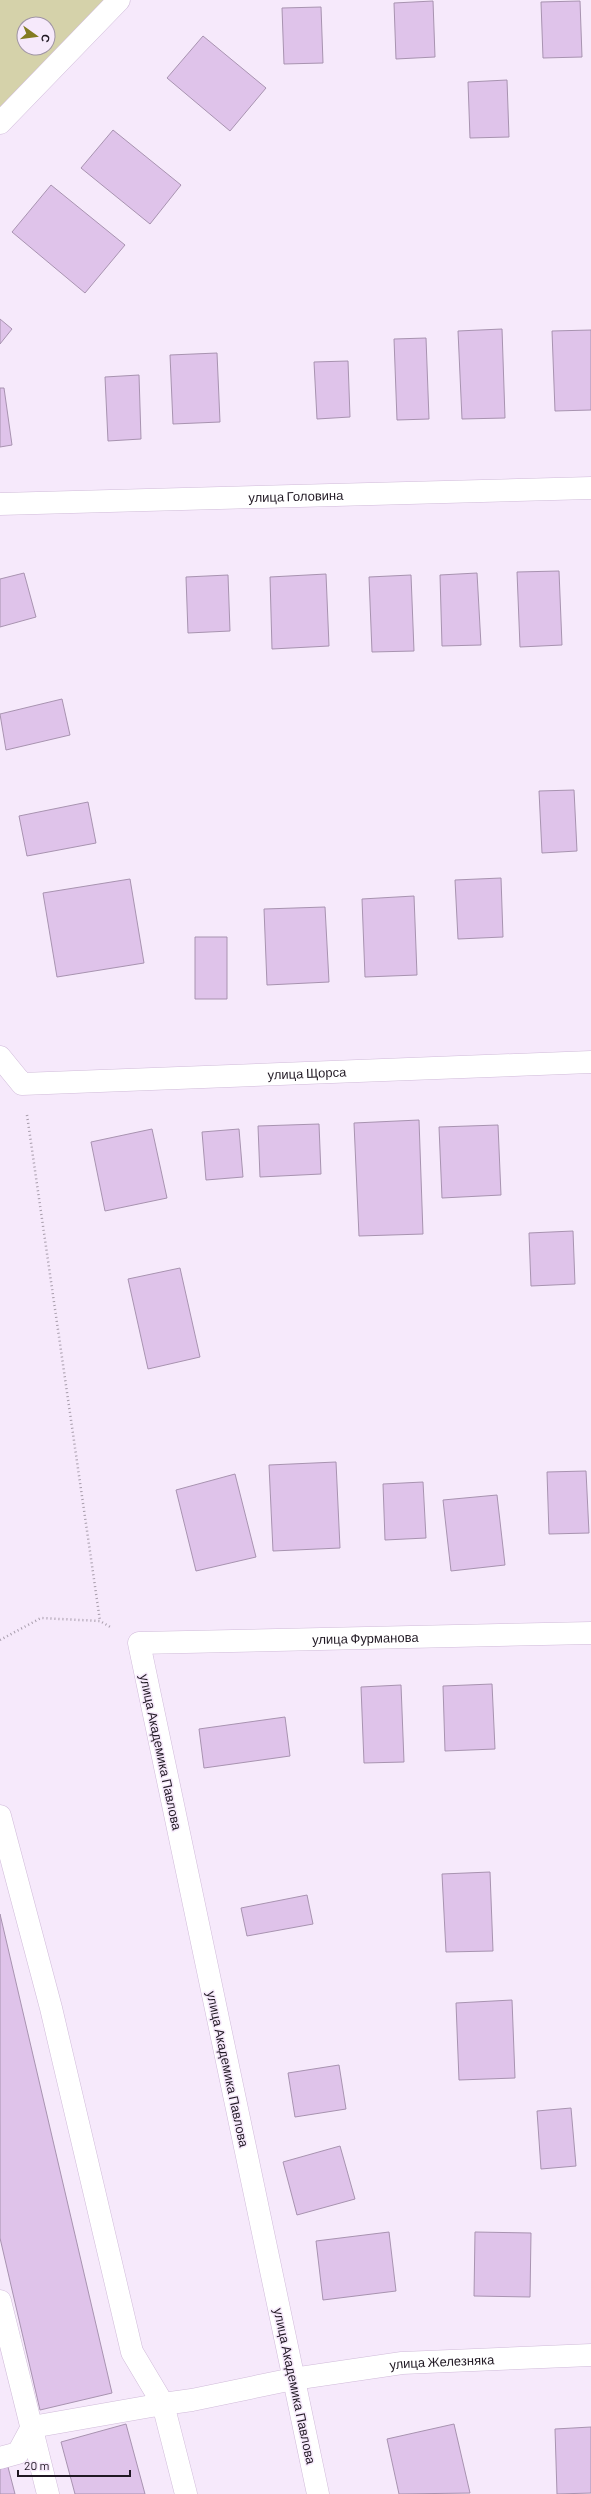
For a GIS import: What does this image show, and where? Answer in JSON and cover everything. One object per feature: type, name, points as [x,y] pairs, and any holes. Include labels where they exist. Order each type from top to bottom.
[{"type":"street","points":[[0,123],[119,0]]},
{"type":"street","name":"улица Головина","points":[[0,504],[591,488]]},
{"type":"street","points":[[0,1057],[22,1084]]},
{"type":"street","name":"улица Щорса","points":[[22,1084],[591,1062]]},
{"type":"street","name":"улица Фурманова","points":[[139,1643],[591,1633]]},
{"type":"street","name":"улица Академика Павлова","points":[[139,1643],[318,2494]]},
{"type":"street","points":[[0,1816],[51,2008],[132,2352],[163,2404],[186,2494]]},
{"type":"street","points":[[0,2300],[48,2494]]},
{"type":"street","name":"улица Железняка","points":[[32,2428],[192,2400],[293,2379],[402,2363],[591,2355]]},
{"type":"street","points":[[0,2458],[18,2453],[32,2428]]},
{"type":"path","points":[[22,1084],[100,1621]]},
{"type":"path","points":[[0,1640],[41,1618],[100,1621],[139,1643]]},
{"type":"shaded area","points":[[0,0],[116,0],[0,121]]},
{"type":"building","points":[[433,1],[435,57],[396,59],[394,3]]},
{"type":"building","points":[[580,1],[582,57],[543,58],[541,2]]},
{"type":"building","points":[[321,7],[323,63],[284,64],[282,8]]},
{"type":"building","points":[[203,36],[266,88],[230,131],[167,78]]},
{"type":"building","points":[[507,80],[509,137],[470,138],[468,82]]},
{"type":"building","points":[[113,130],[181,185],[150,224],[81,168]]},
{"type":"building","points":[[51,185],[125,245],[85,293],[12,232]]},
{"type":"building","points":[[0,319],[12,329],[0,344]]},
{"type":"building","points":[[502,329],[505,418],[462,419],[458,331]]},
{"type":"building","points":[[591,330],[591,410],[555,411],[552,331]]},
{"type":"building","points":[[426,338],[429,419],[397,420],[394,339]]},
{"type":"building","points":[[217,353],[220,422],[173,424],[170,355]]},
{"type":"building","points":[[348,361],[350,417],[317,419],[314,362]]},
{"type":"building","points":[[139,375],[141,439],[108,441],[105,377]]},
{"type":"building","points":[[0,388],[4,388],[12,445],[0,447]]},
{"type":"building","points":[[559,571],[562,645],[520,647],[517,572]]},
{"type":"building","points":[[24,573],[36,617],[0,627],[0,579]]},
{"type":"building","points":[[477,573],[481,645],[442,646],[440,575]]},
{"type":"building","points":[[326,574],[329,646],[272,649],[270,577]]},
{"type":"building","points":[[228,575],[230,631],[188,633],[186,577]]},
{"type":"building","points":[[411,575],[414,651],[372,652],[369,577]]},
{"type":"building","points":[[62,699],[70,735],[6,750],[0,714]]},
{"type":"building","points":[[574,790],[577,851],[542,853],[539,791]]},
{"type":"building","points":[[88,802],[96,843],[27,856],[19,816]]},
{"type":"building","points":[[501,878],[503,937],[458,939],[455,880]]},
{"type":"building","points":[[130,879],[144,963],[57,977],[43,893]]},
{"type":"building","points":[[414,896],[417,975],[365,977],[362,899]]},
{"type":"building","points":[[325,907],[329,982],[267,985],[264,909]]},
{"type":"building","points":[[195,937],[227,937],[227,999],[195,999]]},
{"type":"building","points":[[419,1120],[423,1234],[359,1236],[354,1123]]},
{"type":"building","points":[[319,1124],[321,1174],[260,1177],[258,1126]]},
{"type":"building","points":[[498,1125],[501,1195],[442,1198],[439,1127]]},
{"type":"building","points":[[152,1129],[167,1198],[105,1211],[91,1142]]},
{"type":"building","points":[[239,1129],[243,1177],[206,1180],[202,1132]]},
{"type":"building","points":[[573,1231],[575,1284],[531,1286],[529,1233]]},
{"type":"building","points":[[180,1268],[200,1357],[148,1369],[128,1279]]},
{"type":"building","points":[[336,1462],[340,1548],[273,1551],[269,1465]]},
{"type":"building","points":[[586,1471],[589,1533],[549,1534],[547,1472]]},
{"type":"building","points":[[235,1474],[256,1557],[196,1571],[176,1490]]},
{"type":"building","points":[[423,1482],[426,1538],[385,1540],[383,1484]]},
{"type":"building","points":[[497,1495],[505,1565],[451,1571],[443,1500]]},
{"type":"building","points":[[492,1684],[495,1749],[445,1751],[443,1686]]},
{"type":"building","points":[[401,1685],[404,1762],[364,1763],[361,1687]]},
{"type":"building","points":[[285,1717],[290,1756],[204,1768],[199,1729]]},
{"type":"building","points":[[490,1872],[493,1951],[446,1952],[442,1874]]},
{"type":"building","points":[[307,1895],[313,1924],[247,1936],[241,1908]]},
{"type":"building","points":[[0,1914],[112,2393],[40,2410],[0,2238]]},
{"type":"building","points":[[512,2000],[515,2078],[459,2080],[456,2003]]},
{"type":"building","points":[[339,2065],[346,2109],[295,2117],[288,2073]]},
{"type":"building","points":[[571,2108],[576,2166],[541,2169],[537,2111]]},
{"type":"building","points":[[340,2146],[355,2199],[297,2215],[283,2162]]},
{"type":"building","points":[[389,2232],[396,2291],[323,2300],[316,2241]]},
{"type":"building","points":[[475,2232],[531,2233],[530,2297],[474,2296]]},
{"type":"building","points":[[126,2424],[145,2494],[75,2494],[61,2442]]},
{"type":"building","points":[[454,2424],[470,2493],[399,2494],[387,2439]]},
{"type":"building","points":[[591,2427],[591,2493],[557,2494],[555,2429]]},
{"type":"building","points":[[8,2467],[15,2494],[0,2494],[0,2469]]}]
